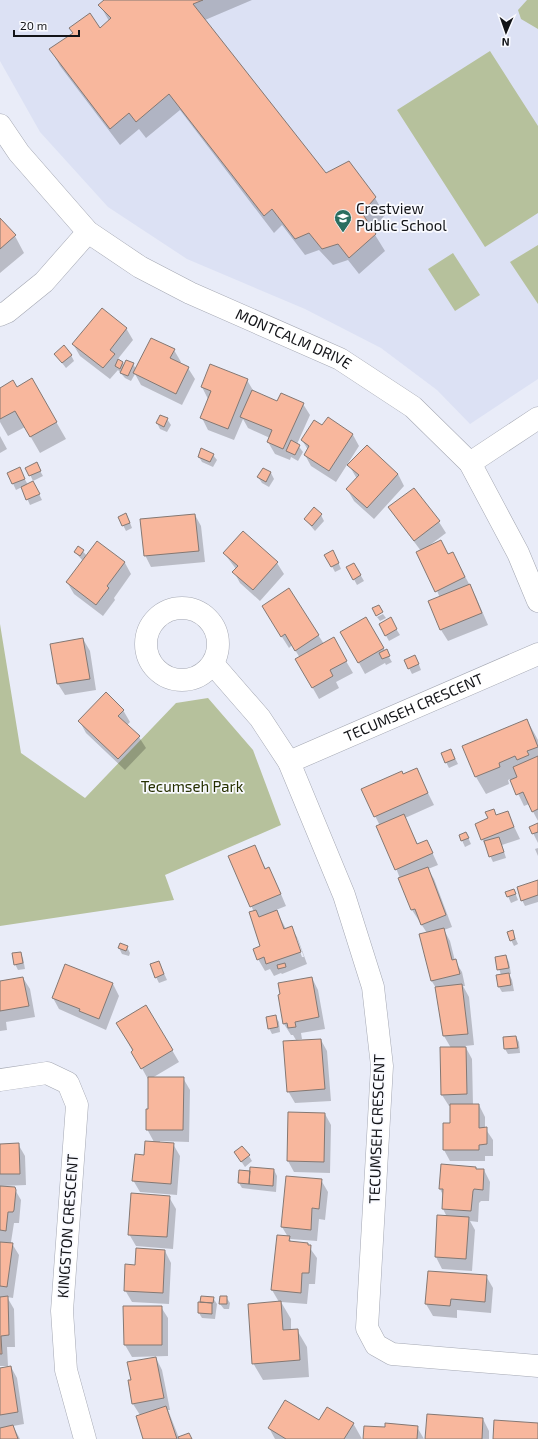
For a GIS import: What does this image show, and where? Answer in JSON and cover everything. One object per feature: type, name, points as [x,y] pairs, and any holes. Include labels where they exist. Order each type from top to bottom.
[{"type":"street","name":"MONTCALM DRIVE","points":[[0,125],[19,153],[88,232],[140,267],[190,293],[340,359],[413,407],[470,463],[518,552],[538,600]]},
{"type":"street","points":[[0,316],[44,282],[88,232]]},
{"type":"street","points":[[470,463],[538,418]]},
{"type":"street","name":"TECUMSEH CRESCENT","points":[[289,762],[538,654]]},
{"type":"street","name":"TECUMSEH CRESCENT","points":[[213,664],[260,718],[289,762],[344,895],[373,987],[382,1066],[367,1328],[376,1345],[392,1354],[538,1366]]},
{"type":"street","name":"KINGSTON CRESCENT","points":[[0,1080],[47,1073],[68,1083],[77,1106],[62,1311],[66,1370],[85,1439]]},
{"type":"shaded area","name":"Crestview Public School","points":[[0,0],[538,0],[538,379],[470,424],[437,390],[381,348],[305,309],[187,259],[108,207],[40,132],[0,61]]},
{"type":"green space","points":[[527,0],[538,0],[538,29],[521,19],[518,10]]},
{"type":"green space","points":[[490,51],[538,126],[538,213],[485,247],[397,110]]},
{"type":"green space","points":[[538,245],[538,304],[510,262]]},
{"type":"green space","points":[[453,253],[480,295],[455,311],[428,269]]},
{"type":"green space","name":"Tecumseh Park","points":[[0,624],[21,753],[85,798],[176,703],[208,698],[253,750],[281,825],[165,875],[174,900],[0,926]]},
{"type":"building","points":[[104,0],[203,0],[193,4],[326,173],[349,161],[376,197],[362,213],[376,234],[349,258],[338,244],[322,249],[309,233],[295,239],[272,209],[264,216],[169,94],[136,122],[129,113],[110,129],[49,49],[73,33],[69,28],[90,13],[100,28],[111,18],[98,5]]},
{"type":"building","points":[[0,218],[16,235],[0,249]]},
{"type":"building","points":[[102,308],[127,328],[110,350],[115,354],[103,368],[72,344]]},
{"type":"building","points":[[151,338],[175,349],[170,358],[189,367],[176,394],[133,373]]},
{"type":"building","points":[[64,345],[72,355],[62,363],[54,354]]},
{"type":"building","points":[[118,359],[123,362],[120,369],[115,366]]},
{"type":"building","points":[[126,360],[134,363],[128,376],[120,373]]},
{"type":"building","points":[[210,364],[248,379],[228,429],[200,418],[211,391],[201,387]]},
{"type":"building","points":[[32,378],[57,422],[30,437],[15,411],[0,419],[0,388],[13,380],[17,387]]},
{"type":"building","points":[[252,390],[277,401],[281,393],[304,403],[283,449],[267,442],[272,430],[240,417]]},
{"type":"building","points":[[160,415],[168,418],[164,427],[156,423]]},
{"type":"building","points":[[328,417],[353,434],[329,471],[304,455],[309,446],[301,440],[314,420],[322,425]]},
{"type":"building","points":[[291,440],[300,445],[295,455],[286,451]]},
{"type":"building","points":[[367,445],[398,474],[367,508],[346,489],[359,475],[347,465]]},
{"type":"building","points":[[201,448],[214,454],[210,462],[198,457]]},
{"type":"building","points":[[37,462],[41,471],[29,476],[25,468]]},
{"type":"building","points":[[20,467],[25,479],[12,484],[7,473]]},
{"type":"building","points":[[263,468],[271,472],[266,482],[257,477]]},
{"type":"building","points":[[33,481],[40,494],[26,500],[21,487]]},
{"type":"building","points":[[414,488],[440,521],[414,541],[388,507]]},
{"type":"building","points":[[314,507],[322,514],[312,526],[304,519]]},
{"type":"building","points":[[126,513],[130,523],[122,526],[118,517]]},
{"type":"building","points":[[195,514],[199,551],[144,556],[140,519]]},
{"type":"building","points":[[243,531],[278,562],[253,590],[232,572],[238,566],[223,553]]},
{"type":"building","points":[[441,540],[448,554],[453,552],[465,577],[435,592],[416,552]]},
{"type":"building","points":[[97,541],[125,562],[107,586],[109,588],[96,605],[66,582]]},
{"type":"building","points":[[78,546],[84,550],[80,556],[74,552]]},
{"type":"building","points":[[333,550],[339,563],[331,567],[324,555]]},
{"type":"building","points":[[354,563],[361,575],[353,580],[346,567]]},
{"type":"building","points":[[470,584],[482,613],[440,630],[428,601]]},
{"type":"building","points":[[289,588],[319,635],[295,651],[285,634],[281,637],[262,606]]},
{"type":"building","points":[[379,605],[383,612],[376,616],[372,608]]},
{"type":"building","points":[[366,617],[384,648],[358,663],[340,632]]},
{"type":"building","points":[[391,617],[397,629],[385,636],[379,624]]},
{"type":"building","points":[[334,637],[347,661],[330,670],[333,676],[312,688],[295,659]]},
{"type":"building","points":[[83,638],[90,679],[57,684],[50,644]]},
{"type":"building","points":[[387,649],[390,656],[382,659],[379,653]]},
{"type":"building","points":[[415,655],[419,664],[408,669],[404,660]]},
{"type":"building","points":[[106,692],[124,710],[118,716],[140,736],[118,759],[78,721]]},
{"type":"building","points":[[527,719],[538,747],[527,751],[529,755],[517,760],[515,756],[499,763],[500,767],[475,777],[462,746]]},
{"type":"building","points":[[451,749],[455,759],[445,763],[441,753]]},
{"type":"building","points":[[538,756],[538,809],[532,812],[523,792],[516,795],[510,780],[517,777],[513,767]]},
{"type":"building","points":[[417,768],[428,793],[374,817],[361,789],[402,771],[403,774]]},
{"type":"building","points":[[494,809],[496,815],[508,811],[514,827],[481,840],[475,824],[488,818],[485,812]]},
{"type":"building","points":[[404,814],[417,844],[427,840],[433,853],[395,870],[376,826]]},
{"type":"building","points":[[538,823],[538,832],[532,834],[529,827]]},
{"type":"building","points":[[466,832],[469,838],[461,841],[459,835]]},
{"type":"building","points":[[499,837],[504,852],[489,857],[484,841]]},
{"type":"building","points":[[255,845],[265,869],[269,867],[281,894],[250,907],[228,856]]},
{"type":"building","points":[[428,867],[446,915],[421,925],[415,909],[411,910],[398,878]]},
{"type":"building","points":[[538,880],[538,895],[521,901],[517,887]]},
{"type":"building","points":[[514,889],[516,894],[507,897],[505,892]]},
{"type":"building","points":[[256,910],[259,917],[277,910],[284,929],[292,926],[301,952],[266,964],[264,957],[257,960],[253,949],[260,946],[249,912]]},
{"type":"building","points":[[444,928],[452,960],[456,959],[460,974],[431,981],[419,934]]},
{"type":"building","points":[[513,930],[515,939],[510,941],[507,932]]},
{"type":"building","points":[[120,943],[128,946],[126,951],[118,948]]},
{"type":"building","points":[[21,952],[23,963],[14,965],[12,953]]},
{"type":"building","points":[[506,955],[509,968],[497,970],[495,957]]},
{"type":"building","points":[[159,961],[164,974],[155,978],[150,964]]},
{"type":"building","points":[[285,963],[286,967],[278,969],[277,965]]},
{"type":"building","points":[[65,964],[113,983],[99,1019],[79,1011],[80,1009],[52,998]]},
{"type":"building","points":[[509,973],[511,985],[498,987],[496,975]]},
{"type":"building","points":[[23,977],[29,1006],[0,1011],[0,981]]},
{"type":"building","points":[[312,977],[319,1017],[295,1022],[296,1027],[288,1028],[287,1023],[283,1024],[278,995],[280,994],[278,983]]},
{"type":"building","points":[[462,984],[468,1034],[443,1036],[435,987]]},
{"type":"building","points":[[146,1005],[173,1050],[141,1069],[131,1052],[133,1050],[116,1023]]},
{"type":"building","points":[[276,1015],[278,1027],[268,1029],[266,1017]]},
{"type":"building","points":[[516,1036],[518,1048],[504,1049],[503,1037]]},
{"type":"building","points":[[321,1039],[325,1089],[287,1092],[283,1041]]},
{"type":"building","points":[[440,1047],[466,1047],[467,1094],[441,1095]]},
{"type":"building","points":[[148,1077],[184,1077],[183,1130],[146,1130],[146,1109],[148,1109]]},
{"type":"building","points":[[450,1104],[479,1104],[479,1128],[487,1127],[487,1144],[479,1145],[479,1150],[443,1150],[443,1123],[450,1123]]},
{"type":"building","points":[[288,1112],[325,1113],[324,1162],[287,1161]]},
{"type":"building","points":[[145,1141],[174,1143],[171,1184],[132,1181],[135,1154],[144,1155]]},
{"type":"building","points":[[19,1143],[20,1174],[0,1174],[0,1144]]},
{"type":"building","points":[[242,1146],[250,1155],[241,1162],[234,1152]]},
{"type":"building","points":[[441,1164],[484,1169],[483,1190],[474,1189],[471,1211],[442,1209],[443,1189],[439,1189]]},
{"type":"building","points":[[250,1167],[274,1169],[273,1186],[249,1184]]},
{"type":"building","points":[[239,1170],[250,1171],[249,1184],[238,1183]]},
{"type":"building","points":[[286,1176],[322,1179],[319,1209],[312,1208],[311,1230],[281,1227]]},
{"type":"building","points":[[0,1186],[15,1187],[16,1190],[14,1210],[13,1212],[8,1212],[6,1231],[0,1230]]},
{"type":"building","points":[[131,1193],[170,1196],[167,1237],[128,1235]]},
{"type":"building","points":[[437,1215],[469,1217],[466,1259],[435,1257]]},
{"type":"building","points":[[277,1235],[290,1236],[289,1241],[308,1243],[308,1245],[311,1245],[309,1273],[302,1273],[301,1293],[271,1290]]},
{"type":"building","points":[[0,1242],[13,1243],[7,1287],[0,1286]]},
{"type":"building","points":[[136,1248],[165,1250],[163,1293],[124,1291],[125,1264],[135,1265]]},
{"type":"building","points":[[428,1271],[487,1275],[485,1302],[451,1299],[450,1306],[425,1304]]},
{"type":"building","points":[[8,1296],[9,1335],[1,1336],[2,1354],[0,1354],[0,1297]]},
{"type":"building","points":[[201,1296],[214,1297],[213,1303],[200,1302]]},
{"type":"building","points":[[220,1296],[227,1296],[227,1304],[219,1304]]},
{"type":"building","points":[[281,1301],[283,1330],[298,1329],[300,1360],[252,1364],[248,1304]]},
{"type":"building","points":[[198,1302],[212,1303],[212,1314],[198,1313]]},
{"type":"building","points":[[123,1306],[162,1306],[162,1345],[124,1345]]},
{"type":"building","points":[[156,1357],[164,1398],[132,1404],[128,1380],[131,1380],[127,1362]]},
{"type":"building","points":[[11,1366],[18,1412],[0,1415],[0,1368]]},
{"type":"building","points":[[285,1400],[319,1420],[327,1407],[354,1423],[344,1439],[286,1439],[268,1428]]},
{"type":"building","points":[[166,1406],[177,1439],[143,1439],[136,1416]]},
{"type":"building","points":[[427,1414],[483,1418],[482,1439],[425,1439]]},
{"type":"building","points":[[494,1420],[538,1423],[538,1439],[493,1439]]},
{"type":"building","points":[[385,1423],[418,1426],[417,1439],[363,1439],[364,1426],[385,1427]]},
{"type":"building","points":[[13,1425],[18,1439],[0,1439],[0,1428]]},
{"type":"building","points":[[189,1433],[192,1439],[179,1439],[178,1437]]},
{"type":"place","name":"Crestview Public School","points":[[343,233]]}]
